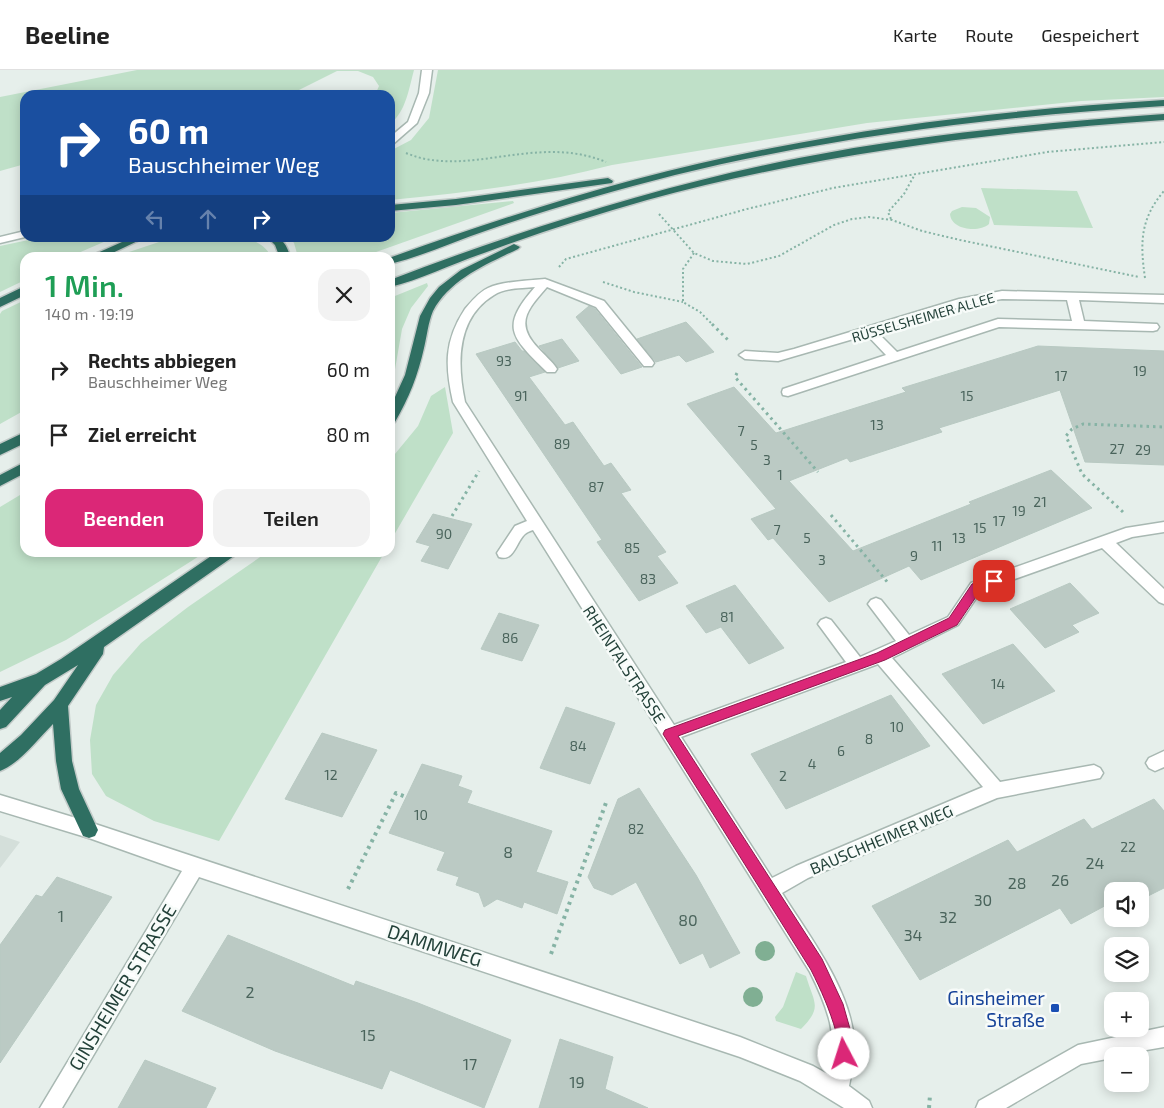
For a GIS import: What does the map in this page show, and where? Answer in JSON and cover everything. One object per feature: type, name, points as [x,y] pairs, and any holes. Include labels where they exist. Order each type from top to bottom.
[{"type":"highway","points":[[395,260],[439,243],[564,202],[662,176],[769,151],[872,133],[1022,114],[1164,103]]},
{"type":"highway","points":[[395,282],[498,243],[593,212],[732,176],[865,149],[1032,127],[1164,117]]},
{"type":"highway","points":[[395,208],[456,202],[552,188],[662,176]]},
{"type":"highway","points":[[395,411],[405,394],[426,313],[445,288],[472,267],[593,212]]},
{"type":"highway","points":[[106,252],[130,242]]},
{"type":"highway","points":[[0,303],[20,293]]},
{"type":"highway","points":[[0,450],[20,440]]},
{"type":"highway","points":[[0,481],[20,470]]},
{"type":"highway","points":[[0,722],[18,701],[42,679],[102,641],[221,557]]},
{"type":"highway","points":[[0,763],[27,740],[60,705],[102,641]]},
{"type":"highway","points":[[0,694],[42,679]]},
{"type":"highway","points":[[60,705],[64,761],[70,789],[89,830]]},
{"type":"street","points":[[395,138],[412,123],[424,93],[427,70]]},
{"type":"street","points":[[0,240],[20,235]]},
{"type":"street","points":[[550,369],[523,336],[518,322],[520,314],[545,282],[600,304],[648,363]]},
{"type":"street","name":"RHEINTALSTRASSE","points":[[545,282],[519,284],[491,292],[475,304],[462,323],[455,341],[455,384],[459,402],[768,890],[817,964],[835,1004],[844,1036],[844,1054],[838,1091]]},
{"type":"street","name":"RÜSSELSHEIMER ALLEE","points":[[745,355],[778,357],[870,332],[963,302],[1002,294],[1160,299]]},
{"type":"street","points":[[1072,297],[1079,325]]},
{"type":"street","points":[[788,392],[998,323],[1153,328]]},
{"type":"street","points":[[870,332],[895,357]]},
{"type":"street","points":[[504,553],[520,530],[536,523]]},
{"type":"street","points":[[670,734],[858,665],[907,644],[953,621],[976,588],[1104,541],[1141,529],[1164,527]]},
{"type":"street","points":[[1104,541],[1164,598]]},
{"type":"street","points":[[876,604],[907,644]]},
{"type":"street","points":[[826,624],[858,665]]},
{"type":"street","points":[[881,656],[996,790]]},
{"type":"street","name":"BAUSCHHEIMER WEG","points":[[768,890],[802,872],[996,790],[1094,773]]},
{"type":"street","name":"DAMMWEG","points":[[0,803],[89,830],[195,867],[740,1047],[806,1073],[838,1091],[862,1108]]},
{"type":"street","name":"GINSHEIMER STRASSE","points":[[50,1108],[195,867]]},
{"type":"street","points":[[986,1108],[1078,1055],[1164,1037]]},
{"type":"path","points":[[545,282],[566,259],[672,229],[833,188],[1047,152],[1164,142]]},
{"type":"path","points":[[404,152],[427,160],[450,161],[566,151],[585,154],[612,165]]},
{"type":"path","points":[[892,220],[888,212],[904,194],[915,174]]},
{"type":"path","points":[[1160,299],[1145,278],[1141,251],[1145,226],[1151,207],[1164,191]]},
{"type":"path","points":[[655,210],[694,253],[713,261],[747,264],[779,256],[817,234],[852,219],[869,217],[892,220],[922,231],[960,240],[1145,278]]},
{"type":"path","points":[[694,253],[683,269],[683,302],[700,312],[745,355],[735,377],[818,472]]},
{"type":"path","points":[[1141,529],[1082,474],[1066,436],[1072,429],[1083,424],[1164,427]]},
{"type":"path","points":[[452,516],[480,469]]},
{"type":"path","points":[[831,515],[894,590]]},
{"type":"path","points":[[348,889],[396,793],[406,797]]},
{"type":"path","points":[[551,954],[607,800]]},
{"type":"path","points":[[929,1108],[930,1096]]},
{"type":"shaded area","points":[[0,835],[20,842],[0,868]]},
{"type":"green space","points":[[137,70],[414,70],[403,106],[395,119],[395,90],[377,90],[379,86],[373,77],[358,71],[337,71],[299,90],[36,90]]},
{"type":"green space","points":[[438,70],[1164,70],[1164,97],[1081,101],[867,123],[612,165],[530,183],[395,199],[395,148],[411,140],[429,118]]},
{"type":"green space","points":[[20,93],[20,165],[0,171],[0,97]]},
{"type":"green space","points":[[981,188],[1077,191],[1093,228],[994,225]]},
{"type":"green space","points":[[513,201],[514,203],[376,252],[297,252],[293,242],[395,242],[395,213]]},
{"type":"green space","points":[[962,207],[976,208],[990,217],[989,224],[973,229],[960,227],[955,224],[950,214],[952,211]]},
{"type":"green space","points":[[20,242],[104,242],[81,252],[20,252],[20,282],[0,292],[0,246]]},
{"type":"green space","points":[[159,242],[256,242],[268,252],[129,252]]},
{"type":"green space","points":[[427,283],[428,286],[411,308],[402,329],[395,369],[395,296]]},
{"type":"green space","points":[[20,302],[20,413],[0,424],[0,314],[2,311]]},
{"type":"green space","points":[[445,387],[453,433],[395,533],[395,454],[418,426],[431,396]]},
{"type":"green space","points":[[20,495],[20,557],[198,557],[66,640],[0,672],[0,507]]},
{"type":"green space","points":[[260,557],[382,557],[219,841],[154,821],[106,796],[92,774],[90,740],[96,705],[113,675],[141,643],[188,607]]},
{"type":"green space","points":[[796,972],[806,976],[815,1004],[812,1015],[801,1029],[776,1021],[775,1017],[783,1007]]},
{"type":"building","points":[[589,306],[595,309],[642,367],[621,374],[576,317]]},
{"type":"building","points":[[686,322],[714,352],[686,362],[679,355],[656,362],[637,339]]},
{"type":"building","points":[[562,339],[579,361],[558,368],[539,346]]},
{"type":"building","points":[[515,342],[545,372],[529,377],[565,425],[573,422],[604,466],[611,463],[631,490],[621,493],[666,552],[657,556],[678,583],[639,601],[597,542],[602,540],[476,354]]},
{"type":"building","points":[[1038,346],[1164,351],[1164,465],[1085,462],[1060,390],[939,428],[942,432],[850,462],[847,458],[789,481],[853,551],[1051,470],[1092,508],[921,580],[909,566],[829,602],[773,538],[768,540],[751,519],[776,509],[687,404],[734,387],[776,433],[906,392],[902,388]]},
{"type":"building","points":[[433,514],[472,524],[448,569],[421,561],[430,546],[416,542]]},
{"type":"building","points":[[1070,583],[1099,613],[1072,625],[1079,632],[1045,648],[1010,609]]},
{"type":"building","points":[[735,585],[784,648],[749,664],[721,627],[706,633],[686,606]]},
{"type":"building","points":[[499,613],[539,625],[522,661],[481,649]]},
{"type":"building","points":[[1013,644],[1055,691],[983,724],[942,674]]},
{"type":"building","points":[[891,695],[930,746],[786,809],[751,754]]},
{"type":"building","points":[[566,707],[615,723],[590,784],[540,768]]},
{"type":"building","points":[[322,733],[377,750],[342,817],[285,799]]},
{"type":"building","points":[[422,764],[462,776],[458,786],[472,791],[467,803],[552,831],[536,872],[568,882],[557,914],[524,902],[522,908],[497,899],[484,907],[479,893],[456,885],[459,877],[437,870],[445,852],[389,833]]},
{"type":"building","points":[[639,788],[696,875],[740,953],[710,968],[703,953],[680,964],[636,882],[612,895],[594,888],[588,877],[618,799]]},
{"type":"building","points":[[1154,799],[1164,811],[1164,888],[1149,896],[1149,882],[1104,882],[1104,906],[1071,924],[1060,908],[920,980],[872,906],[1008,840],[1017,852],[1084,819],[1092,829]]},
{"type":"building","points":[[57,877],[112,897],[0,1063],[0,945],[36,895],[42,897]]},
{"type":"building","points":[[228,935],[354,986],[356,981],[511,1040],[484,1108],[390,1070],[382,1089],[275,1051],[182,1011]]},
{"type":"building","points":[[560,1039],[613,1057],[605,1089],[648,1108],[539,1108]]},
{"type":"building","points":[[145,1060],[216,1088],[206,1108],[118,1108]]},
{"type":"place","name":"Ginsheimer Straße","points":[[1055,1008]]},
{"type":"route","points":[[844,1054],[844,1036],[835,1004],[817,964],[670,734],[881,656],[953,621],[976,588],[994,581]]}]
